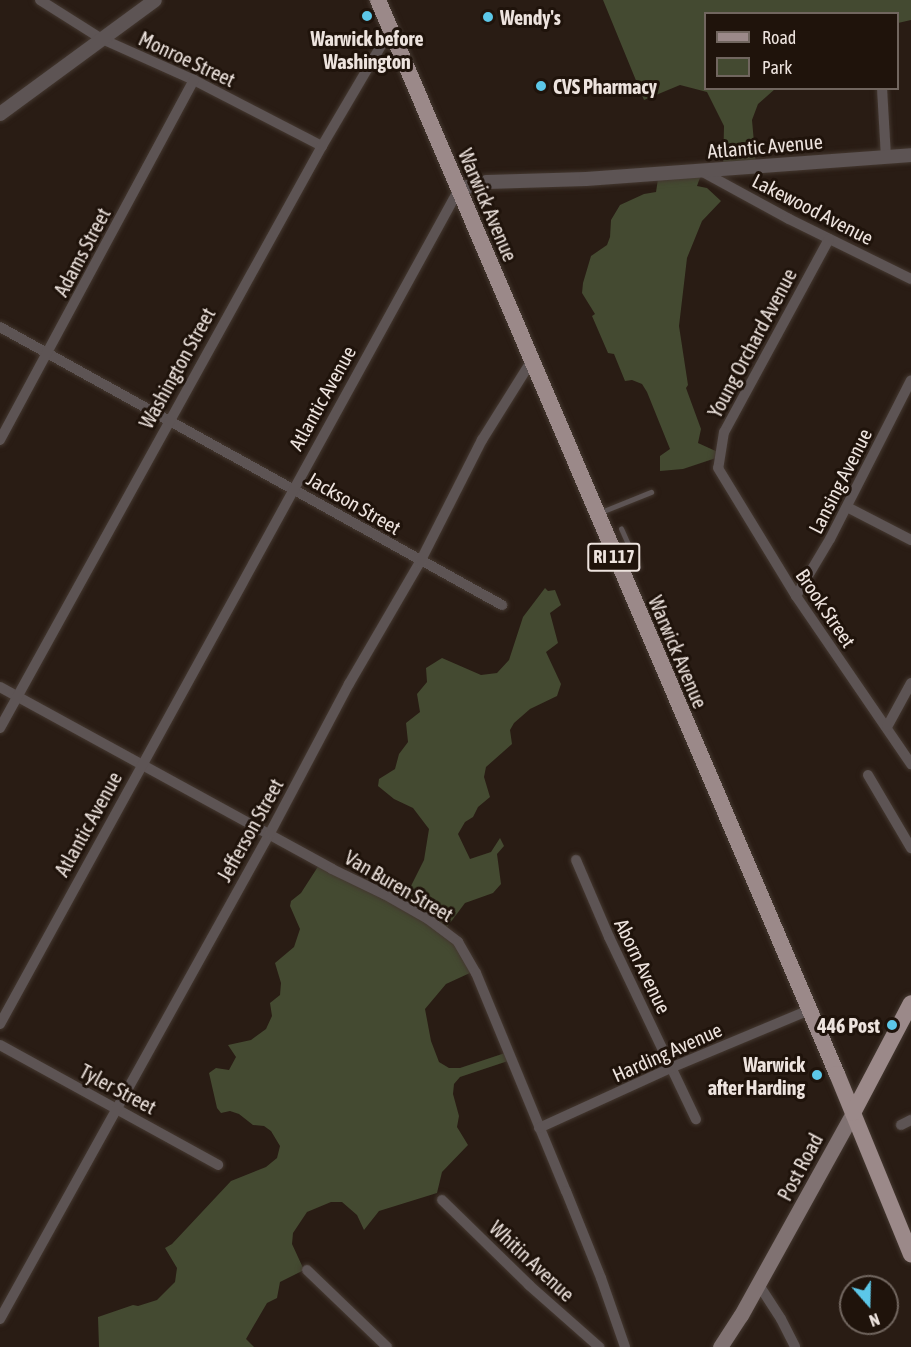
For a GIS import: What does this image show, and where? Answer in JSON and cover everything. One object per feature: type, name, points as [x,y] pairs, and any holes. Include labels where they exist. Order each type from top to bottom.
[{"type":"main road","name":"Warwick Avenue","points":[[378,0],[810,1010],[911,1254]]},
{"type":"main road","name":"Post Road","points":[[720,1347],[759,1285],[911,1002]]},
{"type":"street","name":"Monroe Street","points":[[40,0],[102,39],[194,80],[322,146]]},
{"type":"street","points":[[0,114],[155,0]]},
{"type":"street","name":"Washington Street","points":[[0,728],[168,421],[322,146],[391,29]]},
{"type":"street","name":"Adams Street","points":[[0,440],[194,80]]},
{"type":"street","points":[[882,90],[886,157]]},
{"type":"street","name":"Atlantic Avenue","points":[[0,1024],[459,189],[488,182],[586,179],[911,155]]},
{"type":"street","name":"Lakewood Avenue","points":[[700,170],[911,279]]},
{"type":"street","name":"Young Orchard Avenue","points":[[718,468],[724,432],[829,238]]},
{"type":"street","name":"Jackson Street","points":[[0,327],[295,489],[420,562],[502,605]]},
{"type":"street","name":"Jefferson Street","points":[[0,1319],[115,1108],[270,833],[349,684],[420,562],[482,440],[531,360]]},
{"type":"street","name":"Lansing Avenue","points":[[796,596],[847,507],[911,380]]},
{"type":"street","name":"Brook Street","points":[[718,468],[796,596],[911,764]]},
{"type":"street","points":[[847,507],[911,540]]},
{"type":"street","points":[[887,727],[911,683]]},
{"type":"street","name":"Van Buren Street","points":[[0,687],[332,869],[401,904],[458,942],[476,974],[601,1278],[625,1347]]},
{"type":"street","points":[[868,775],[911,848]]},
{"type":"street","name":"Aborn Avenue","points":[[576,860],[609,937],[696,1119]]},
{"type":"street","name":"Harding Avenue","points":[[539,1128],[673,1067],[810,1010]]},
{"type":"street","name":"Tyler Street","points":[[0,1045],[218,1165]]},
{"type":"street","name":"Whitin Avenue","points":[[442,1200],[529,1285],[599,1347]]},
{"type":"street","points":[[307,1270],[387,1347]]},
{"type":"street","points":[[759,1285],[782,1319],[795,1347]]},
{"type":"lane","points":[[596,514],[651,492]]},
{"type":"lane","points":[[621,528],[638,567]]},
{"type":"lane","points":[[612,551],[628,544]]},
{"type":"green space","points":[[603,0],[911,0],[911,20],[899,23],[899,12],[704,12],[704,90],[774,90],[758,104],[752,120],[756,165],[723,170],[724,126],[707,92],[680,85],[644,100]]},
{"type":"green space","points":[[702,172],[697,186],[707,188],[721,201],[702,221],[687,258],[679,326],[688,385],[686,388],[701,429],[698,443],[720,453],[716,458],[683,469],[660,471],[660,456],[670,449],[647,392],[642,384],[632,380],[625,381],[614,354],[608,353],[592,316],[595,314],[582,293],[583,283],[591,256],[607,245],[611,220],[620,205],[644,194],[656,192],[658,179]]},
{"type":"green space","points":[[545,588],[548,591],[555,590],[561,605],[550,613],[558,643],[546,652],[561,684],[557,696],[530,709],[514,723],[510,730],[512,744],[486,767],[484,777],[490,797],[478,807],[473,817],[465,822],[458,834],[470,859],[491,852],[500,838],[504,846],[497,854],[501,884],[493,893],[465,903],[444,931],[458,944],[472,972],[446,984],[425,1009],[431,1041],[439,1062],[449,1068],[460,1068],[505,1053],[508,1061],[460,1077],[454,1084],[453,1094],[459,1116],[457,1127],[468,1145],[442,1172],[437,1193],[379,1211],[364,1230],[357,1215],[342,1202],[331,1202],[307,1212],[293,1233],[292,1244],[304,1270],[280,1282],[277,1298],[267,1303],[246,1339],[254,1347],[99,1347],[98,1317],[133,1305],[138,1306],[157,1300],[175,1282],[177,1268],[165,1248],[172,1244],[231,1181],[266,1167],[277,1158],[280,1146],[271,1131],[264,1126],[253,1125],[239,1114],[230,1111],[221,1113],[217,1108],[209,1073],[216,1068],[229,1070],[236,1057],[228,1045],[251,1040],[266,1029],[272,1016],[270,1003],[280,995],[281,983],[275,963],[294,947],[300,929],[290,906],[291,901],[301,893],[319,865],[402,904],[424,860],[429,829],[413,808],[394,799],[378,786],[379,779],[395,769],[399,754],[408,742],[406,723],[420,712],[417,694],[427,682],[426,668],[442,658],[481,675],[497,673],[509,660],[523,617]]},
{"type":"place","name":"Warwick before Washington","points":[[367,16]]},
{"type":"place","name":"Wendy's","points":[[488,17]]},
{"type":"place","name":"CVS Pharmacy","points":[[541,86]]},
{"type":"place","name":"446 Post","points":[[892,1025]]},
{"type":"place","name":"Warwick after Harding","points":[[817,1075]]}]
